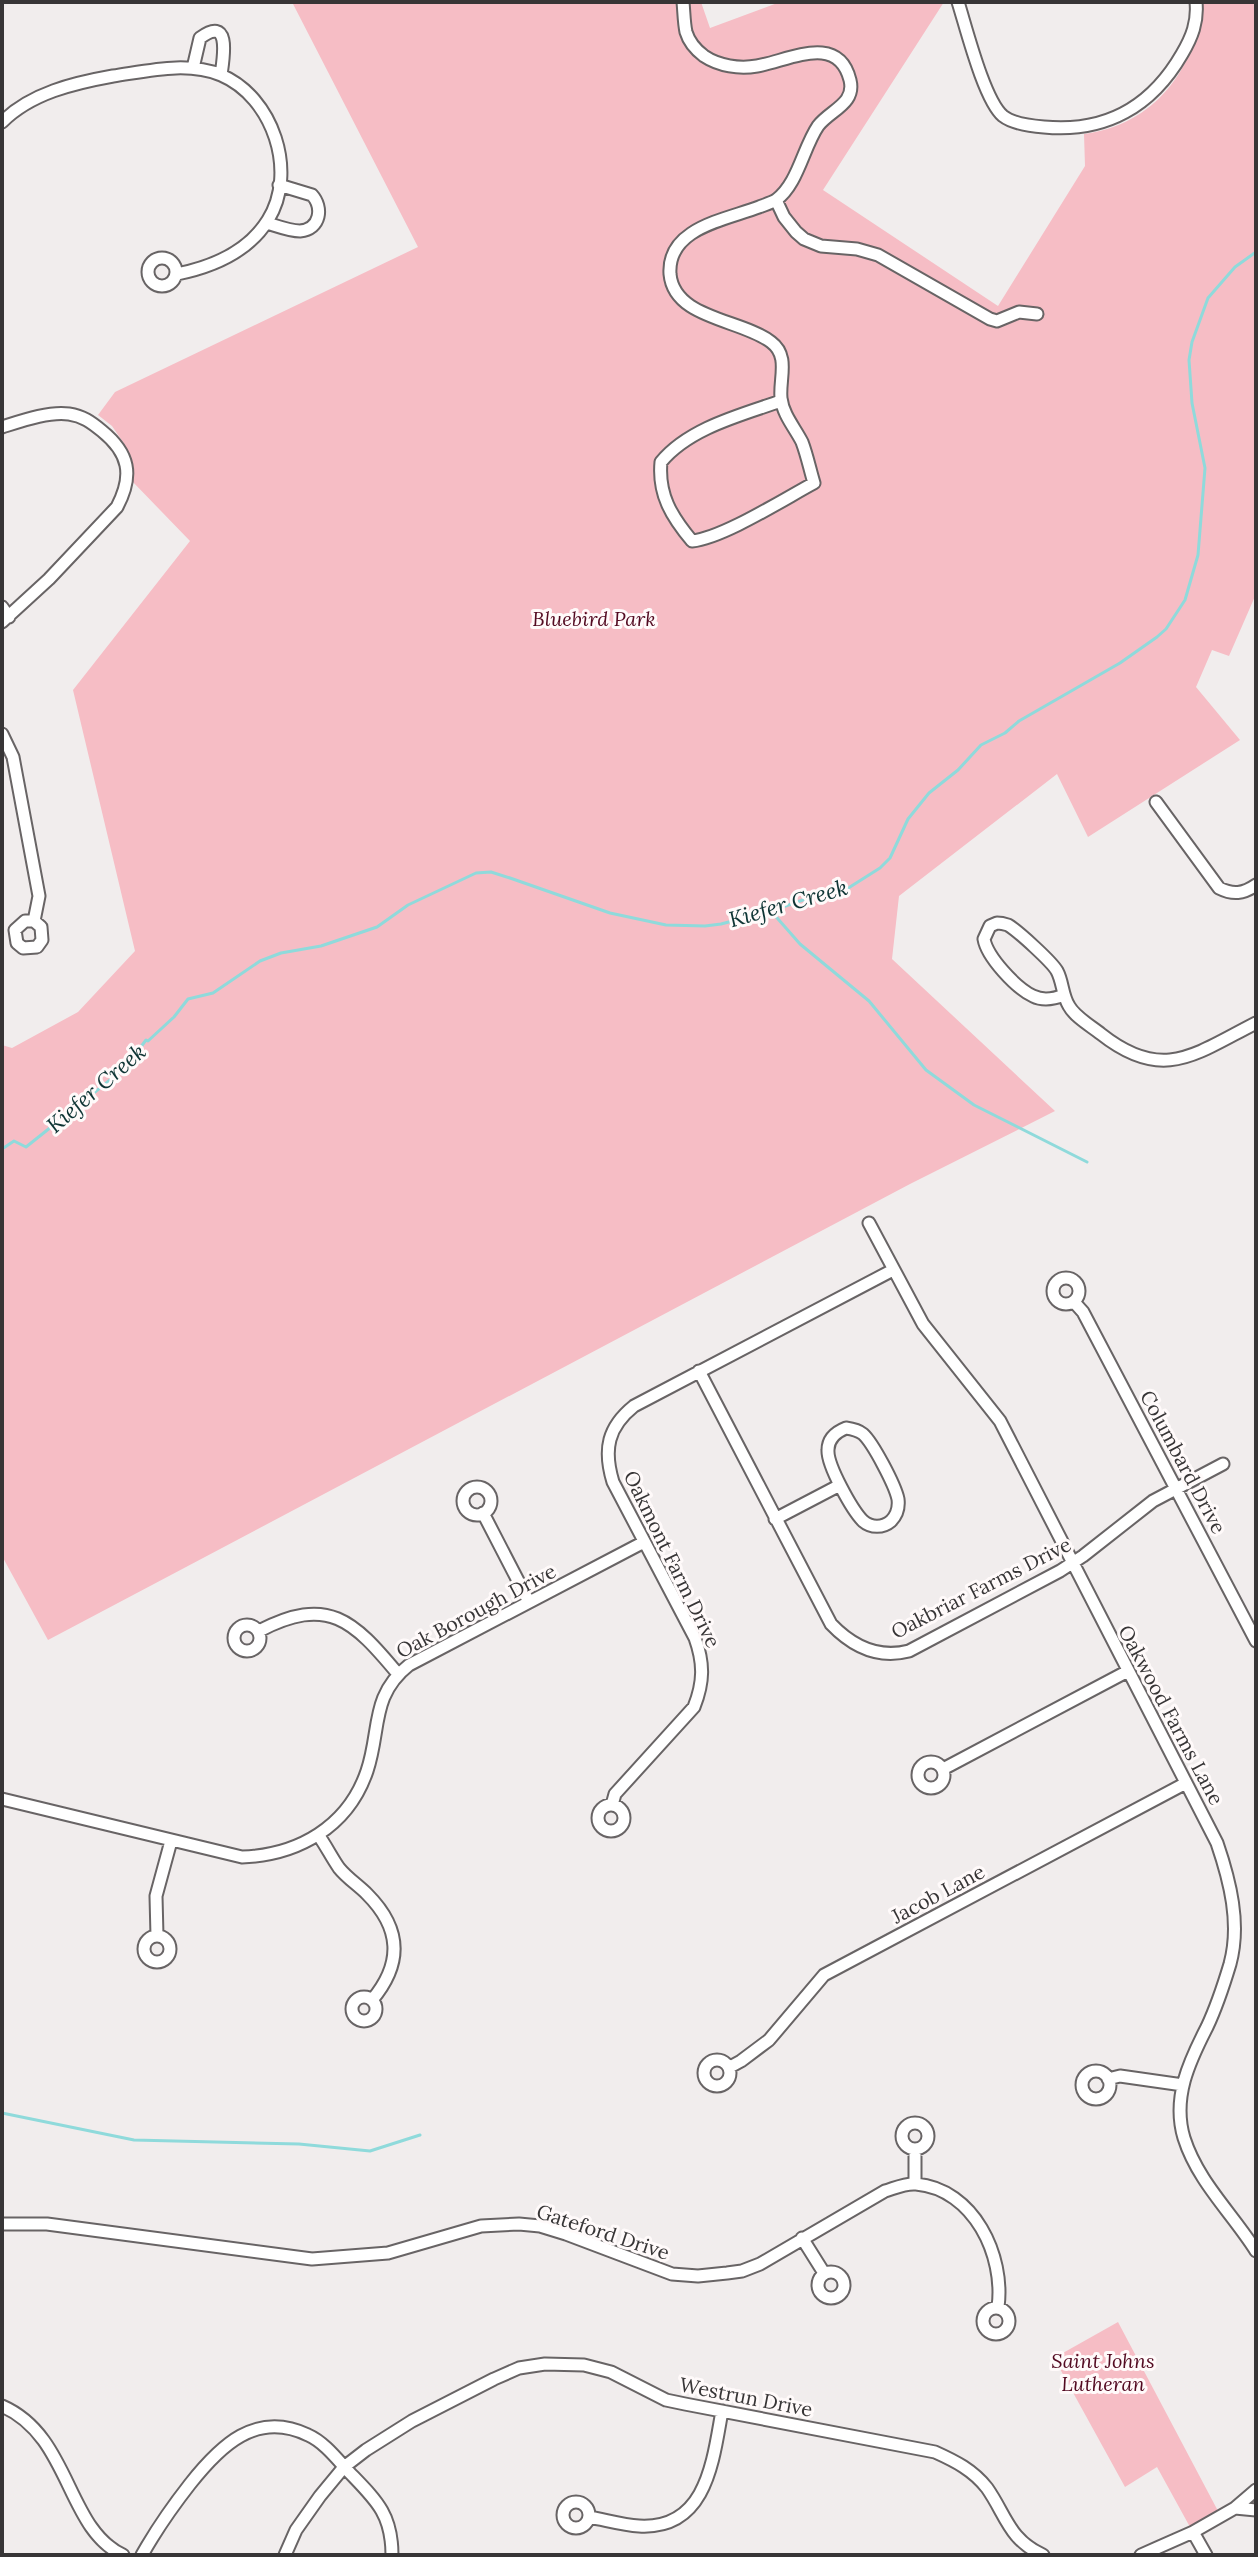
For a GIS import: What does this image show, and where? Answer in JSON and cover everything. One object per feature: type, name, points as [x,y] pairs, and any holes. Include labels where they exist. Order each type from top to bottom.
[{"type":"street","points":[[683,2],[686,33],[694,48],[712,61],[739,68],[825,52],[836,57],[848,73],[851,85],[847,101],[820,124],[789,185],[776,200],[714,223],[683,239],[673,252],[670,265],[675,291],[694,309],[742,327],[774,344],[781,354],[781,401],[802,442],[814,483],[703,540],[692,541],[662,494],[661,462],[670,450],[696,435],[781,401]]},
{"type":"street","points":[[958,2],[977,62],[1003,116],[1020,123],[1062,128],[1107,120],[1154,93],[1167,79],[1190,40],[1197,18],[1196,2]]},
{"type":"street","points":[[193,68],[200,38],[216,32],[226,44],[221,75]]},
{"type":"street","points":[[4,117],[30,101],[77,83],[149,71],[193,68],[221,75],[244,91],[268,122],[276,141],[280,160],[274,209],[267,223],[233,254],[203,269],[177,274]]},
{"type":"street","points":[[267,223],[299,231],[312,226],[317,220],[319,206],[312,195],[279,185]]},
{"type":"street","points":[[776,200],[784,217],[804,239],[821,246],[857,249],[878,255],[990,319],[997,321],[1019,312],[1037,314]]},
{"type":"street","points":[[2,427],[65,413],[86,418],[118,444],[126,458],[127,478],[117,507],[49,579],[4,615]]},
{"type":"street","points":[[2,734],[13,757],[39,896],[34,921]]},
{"type":"street","points":[[1156,802],[1219,888],[1235,893],[1256,885]]},
{"type":"street","points":[[25,921],[34,921],[41,927],[42,940],[37,947],[23,948],[15,939],[15,930],[25,921]]},
{"type":"street","points":[[1064,995],[1040,999],[1031,995],[993,961],[984,939],[990,926],[997,923],[1008,925],[1053,965],[1071,1010],[1113,1044],[1140,1058],[1164,1061],[1183,1059],[1256,1023]]},
{"type":"street","name":"Oakwood Farms Lane","points":[[869,1223],[928,1332],[1000,1421],[1217,1843],[1226,1869],[1233,1907],[1234,1933],[1230,1962],[1208,2025],[1190,2060],[1179,2113],[1194,2164],[1256,2251]]},
{"type":"street","name":"Oakmont Farm Drive","points":[[612,1805],[615,1794],[694,1707],[703,1675],[702,1657],[695,1638],[613,1482],[607,1463],[614,1426],[634,1406],[893,1270]]},
{"type":"street","name":"Columbard Drive","points":[[1074,1302],[1083,1312],[1256,1641]]},
{"type":"street","name":"Oakbriar Farms Drive","points":[[699,1371],[831,1624],[854,1644],[883,1654],[896,1655],[909,1651],[1072,1564],[1153,1501],[1223,1464]]},
{"type":"street","points":[[846,1428],[859,1432],[869,1442],[896,1492],[897,1513],[884,1525],[870,1525],[860,1518],[840,1485],[827,1448],[833,1435],[846,1428]]},
{"type":"street","points":[[775,1519],[840,1485]]},
{"type":"street","points":[[483,1513],[529,1602]]},
{"type":"street","name":"Oak Borough Drive","points":[[2,1799],[218,1853],[252,1857],[281,1852],[319,1836],[343,1813],[367,1770],[377,1714],[383,1696],[398,1674],[409,1665],[644,1542]]},
{"type":"street","points":[[259,1631],[280,1620],[304,1613],[333,1616],[367,1638],[398,1674]]},
{"type":"street","points":[[943,1769],[1128,1671]]},
{"type":"street","name":"Jacob Lane","points":[[730,2067],[769,2040],[824,1975],[1186,1783]]},
{"type":"street","points":[[319,1836],[340,1869],[377,1905],[392,1930],[394,1960],[385,1985],[372,2000]]},
{"type":"street","points":[[157,1936],[156,1896],[171,1841]]},
{"type":"street","points":[[1108,2079],[1120,2076],[1183,2085]]},
{"type":"street","points":[[915,2150],[915,2184],[948,2195],[963,2204],[975,2217],[999,2272],[1001,2287],[998,2307]]},
{"type":"street","name":"Gateford Drive","points":[[2,2224],[47,2224],[312,2259],[388,2253],[481,2226],[519,2224],[540,2226],[566,2234],[672,2274],[698,2276],[742,2271],[760,2264],[885,2191],[915,2184]]},
{"type":"street","points":[[802,2238],[824,2273]]},
{"type":"street","name":"Westrun Drive","points":[[285,2555],[308,2512],[344,2467],[366,2450],[412,2421],[519,2368],[564,2363],[611,2372],[666,2400],[935,2452],[958,2462],[987,2489],[1015,2535],[1031,2550],[1043,2555]]},
{"type":"street","points":[[2,2406],[30,2424],[46,2443],[91,2527],[106,2544],[123,2555]]},
{"type":"street","points":[[589,2517],[640,2526],[667,2522],[680,2515],[701,2495],[707,2482],[722,2411]]},
{"type":"street","points":[[142,2555],[164,2518],[222,2448],[239,2436],[256,2429],[273,2427],[310,2435],[379,2504],[388,2521],[392,2555]]},
{"type":"street","points":[[1141,2555],[1193,2532],[1235,2508],[1256,2490]]},
{"type":"street","points":[[1235,2508],[1256,2510]]},
{"type":"street","points":[[1193,2532],[1206,2555]]},
{"type":"green space","name":"Bluebird Park","points":[[292,2],[701,2],[710,28],[780,2],[944,2],[823,190],[998,306],[1085,166],[1084,134],[1131,119],[1151,106],[1167,90],[1191,50],[1203,2],[1256,2],[1256,594],[1229,656],[1212,650],[1196,687],[1240,740],[1088,837],[1057,774],[899,896],[892,959],[1055,1111],[910,1184],[48,1640],[2,1556],[2,1045],[12,1048],[78,1012],[135,951],[73,690],[190,541],[131,480],[125,445],[112,426],[98,415],[115,392],[418,247]]},
{"type":"green space","name":"Saint Johns Lutheran","points":[[1118,2322],[1218,2511],[1190,2527],[1157,2467],[1125,2487],[1054,2358]]},
{"type":"waterway","name":"Kiefer Creek","points":[[2,1149],[14,1141],[26,1147],[125,1068],[146,1040],[174,1017],[188,999],[213,993],[260,961],[281,953],[321,946],[377,927],[408,905],[476,873],[491,872],[610,913],[666,925],[705,926],[771,911],[823,893],[842,892],[880,868],[890,858],[908,819],[929,793],[958,770],[981,745],[1120,663],[1157,637],[1185,600],[1198,555],[1205,468],[1192,403],[1189,360],[1192,342],[1208,298],[1235,267],[1256,252]]},
{"type":"waterway","points":[[771,911],[800,944],[869,1001],[926,1070],[974,1105],[1087,1162]]},
{"type":"waterway","points":[[2,2113],[134,2140],[299,2144],[370,2151],[420,2135]]}]
